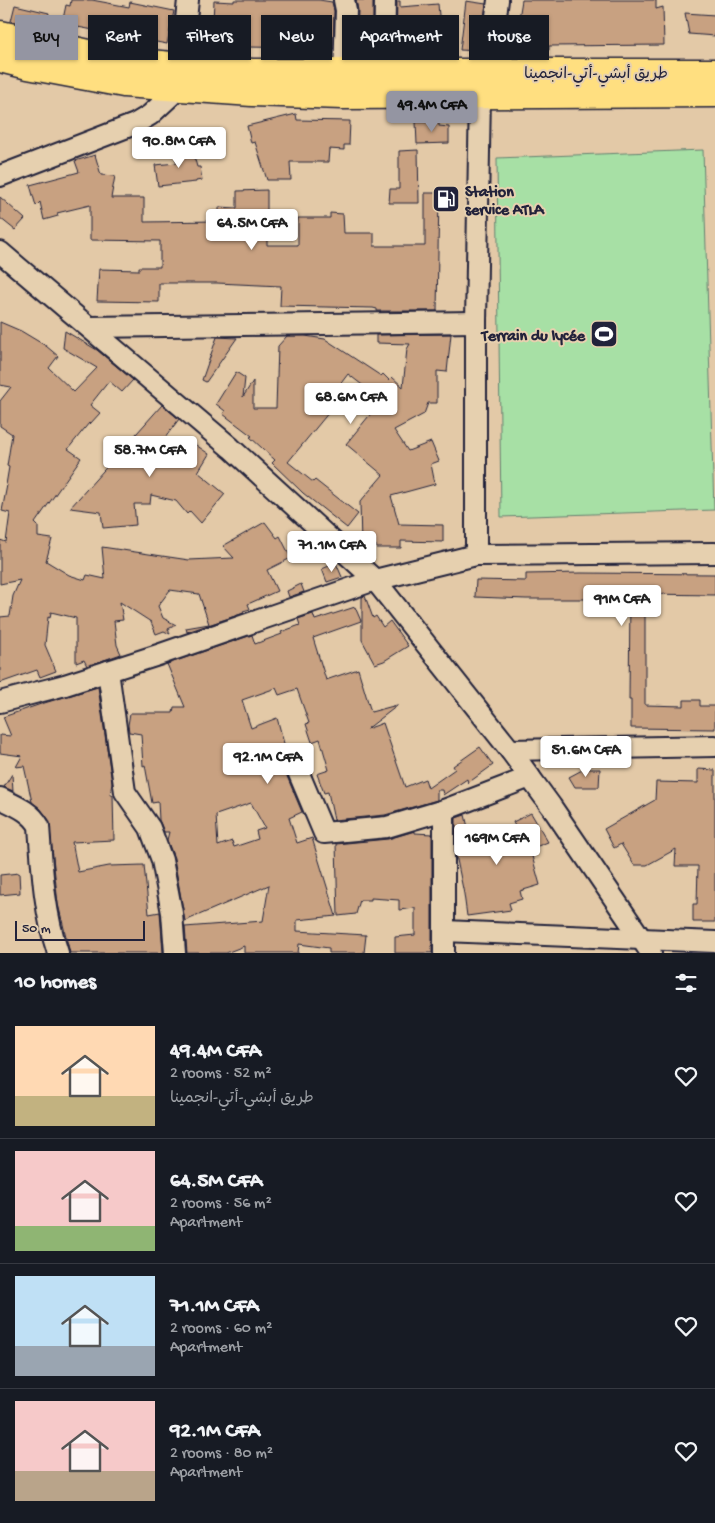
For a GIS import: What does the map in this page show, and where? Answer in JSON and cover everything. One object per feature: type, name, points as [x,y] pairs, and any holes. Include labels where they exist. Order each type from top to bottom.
[{"type":"highway","name":"طريق أبشي-أتي-انجمينا","points":[[0,35],[126,62],[180,78],[252,73],[384,73],[484,84],[715,72]]},
{"type":"highway","points":[[0,58],[124,83],[180,78],[343,95],[484,84],[715,93]]},
{"type":"street","points":[[0,176],[135,124],[150,115],[180,78],[188,0]]},
{"type":"street","points":[[344,0],[346,10],[344,74]]},
{"type":"street","points":[[384,73],[385,0]]},
{"type":"street","points":[[476,555],[476,322],[484,84],[498,0]]},
{"type":"street","points":[[0,252],[231,448],[374,580],[510,750],[646,946]]},
{"type":"street","points":[[89,326],[476,322]]},
{"type":"street","points":[[0,702],[108,671],[374,580],[476,555],[715,553]]},
{"type":"street","points":[[108,671],[125,792],[150,828],[162,860],[172,913],[175,953]]},
{"type":"street","points":[[510,750],[715,746]]},
{"type":"street","points":[[292,757],[324,833],[387,826],[444,810],[530,777]]},
{"type":"street","points":[[0,798],[28,812],[35,818],[38,826],[43,882],[52,934],[58,953]]},
{"type":"street","points":[[444,810],[444,953]]},
{"type":"street","points":[[444,931],[646,946],[715,942]]},
{"type":"green space","name":"Terrain du lycée","points":[[703,150],[714,510],[501,517],[497,158]]},
{"type":"building","points":[[71,0],[92,0],[129,7],[130,2],[174,11],[173,15],[168,15],[167,44],[158,42],[158,15],[88,15],[88,29],[78,27],[78,15],[64,15],[66,5],[70,6]]},
{"type":"building","points":[[234,0],[319,0],[332,2],[334,11],[333,51],[332,15],[261,15],[261,47],[251,47],[251,15],[213,15],[214,1],[234,2]]},
{"type":"building","points":[[356,0],[373,0],[373,15],[358,15]]},
{"type":"building","points":[[522,0],[656,0],[656,9],[663,7],[664,45],[549,46],[549,15],[520,15]]},
{"type":"building","points":[[397,1],[400,1],[400,7],[438,4],[439,15],[397,15]]},
{"type":"building","points":[[466,1],[486,4],[485,15],[469,15],[469,50],[460,50]]},
{"type":"building","points":[[15,5],[49,13],[48,15],[15,15],[15,22],[11,21]]},
{"type":"building","points":[[685,13],[715,15],[715,36],[689,34]]},
{"type":"building","points":[[296,114],[297,120],[350,121],[349,145],[344,145],[344,150],[329,149],[328,162],[290,162],[291,180],[267,180],[255,142],[251,143],[247,126]]},
{"type":"building","points":[[416,122],[439,122],[439,126],[449,127],[449,143],[417,144]]},
{"type":"building","points":[[191,145],[197,167],[200,167],[202,180],[158,186],[155,165],[177,163],[173,150]]},
{"type":"building","points":[[418,150],[419,203],[389,203],[390,189],[399,189],[399,151]]},
{"type":"building","points":[[95,155],[101,175],[115,176],[111,198],[144,198],[144,222],[219,221],[219,207],[237,208],[237,191],[267,190],[267,245],[298,245],[298,218],[330,218],[330,213],[343,214],[344,233],[374,233],[374,246],[425,246],[425,193],[439,193],[437,311],[377,311],[377,309],[373,308],[280,306],[281,286],[217,283],[159,283],[159,302],[97,301],[99,269],[139,270],[139,267],[160,267],[160,241],[90,240],[90,205],[57,213],[58,216],[44,220],[40,202],[36,206],[30,185],[79,172],[75,161]]},
{"type":"building","points":[[0,197],[25,219],[15,230],[0,218]]},
{"type":"building","points":[[0,322],[21,331],[46,346],[58,356],[49,368],[74,392],[97,368],[63,348],[65,331],[97,350],[133,380],[122,392],[109,381],[90,405],[100,413],[89,423],[68,449],[81,458],[35,523],[38,526],[38,537],[52,539],[46,561],[69,575],[85,580],[87,575],[105,579],[102,547],[189,560],[234,558],[223,546],[265,522],[277,538],[280,536],[291,558],[267,570],[277,591],[248,604],[250,609],[243,611],[244,613],[187,632],[186,628],[209,624],[199,594],[170,590],[158,606],[163,618],[176,625],[168,629],[170,634],[164,631],[156,634],[151,622],[120,602],[123,620],[114,621],[117,645],[121,654],[87,666],[84,660],[76,663],[76,618],[51,612],[50,618],[48,617],[45,645],[56,671],[40,677],[37,670],[0,683],[0,617],[10,616],[13,596],[20,580],[0,584],[0,540],[6,542],[10,513],[2,511],[7,485],[9,467],[7,466],[12,434],[0,426],[0,401],[11,387],[0,385]]},
{"type":"building","points":[[451,334],[447,372],[437,371],[437,403],[428,403],[424,414],[394,430],[408,451],[431,442],[439,461],[431,464],[435,484],[391,496],[399,524],[443,525],[443,542],[401,541],[401,548],[376,548],[376,545],[361,546],[360,502],[383,475],[346,444],[373,411],[361,400],[370,391],[348,374],[332,395],[339,400],[288,462],[313,482],[315,480],[358,514],[347,528],[303,493],[272,463],[275,460],[250,437],[252,436],[223,414],[225,411],[216,404],[236,372],[245,378],[243,397],[253,381],[253,408],[276,408],[278,346],[287,336],[325,339],[381,376],[383,374],[389,380],[392,377],[403,387],[407,349],[410,344],[376,343],[376,335]]},
{"type":"building","points":[[217,337],[237,338],[206,382],[202,380]]},
{"type":"building","points":[[162,405],[179,419],[156,450],[183,459],[193,443],[209,454],[198,472],[225,494],[201,523],[190,511],[187,514],[176,501],[151,495],[150,504],[134,504],[136,525],[103,528],[101,512],[70,508]]},
{"type":"building","points":[[336,563],[342,577],[327,582],[322,569]]},
{"type":"building","points":[[526,574],[715,574],[715,595],[645,594],[645,705],[684,706],[684,700],[700,700],[700,706],[715,706],[715,729],[631,728],[631,700],[629,700],[630,599],[475,597],[476,580],[526,581]]},
{"type":"building","points":[[301,584],[304,592],[289,597],[287,591]]},
{"type":"building","points":[[365,596],[373,618],[376,616],[383,627],[390,621],[408,646],[384,661],[375,664],[362,640],[362,597]]},
{"type":"building","points":[[355,607],[361,621],[313,638],[326,680],[358,669],[371,712],[397,705],[367,729],[383,723],[405,787],[425,779],[428,788],[455,769],[453,766],[480,747],[493,765],[468,783],[467,779],[443,795],[442,790],[437,790],[437,800],[385,815],[334,820],[328,792],[324,793],[317,774],[329,770],[320,739],[312,742],[306,724],[309,723],[297,689],[279,695],[276,688],[242,700],[251,728],[277,718],[285,747],[280,755],[281,762],[302,812],[289,818],[297,843],[312,838],[336,916],[297,920],[297,931],[366,935],[364,953],[329,953],[329,948],[299,944],[298,953],[244,953],[244,946],[226,953],[187,953],[185,927],[263,921],[269,885],[185,921],[174,858],[167,840],[169,832],[164,832],[159,820],[158,802],[152,803],[145,765],[143,766],[141,734],[129,732],[130,713],[173,713],[174,707],[185,707],[167,664],[252,635],[255,644],[300,625],[298,619],[313,614],[315,620]],"holes":[[[251,803],[265,828],[256,831],[258,839],[234,847],[232,841],[218,846],[216,815]]]},
{"type":"building","points":[[98,687],[112,783],[110,795],[113,795],[114,840],[72,842],[78,872],[109,866],[144,865],[149,914],[160,912],[163,953],[70,953],[58,904],[49,820],[40,808],[32,802],[24,766],[16,767],[22,756],[0,753],[0,735],[11,736],[3,717]]},
{"type":"building","points":[[584,769],[600,769],[599,787],[575,787],[569,777]]},
{"type":"building","points":[[698,769],[715,770],[715,922],[693,922],[693,904],[697,904],[698,866],[675,866],[676,849],[647,865],[634,865],[621,844],[614,848],[604,829],[655,800],[656,782],[698,783]]},
{"type":"building","points":[[12,774],[13,791],[4,787]]},
{"type":"building","points":[[531,813],[548,842],[530,849],[540,885],[520,891],[522,899],[509,903],[511,910],[467,916],[456,855],[456,818],[465,815],[472,844],[517,831],[513,822]]},
{"type":"building","points":[[415,831],[415,833],[432,834],[432,953],[395,953],[395,937],[415,935],[415,908],[399,910],[399,900],[371,898],[371,900],[360,900],[356,914],[338,916],[336,844],[388,839]]},
{"type":"building","points":[[19,873],[20,893],[0,895],[0,875]]},
{"type":"place","name":"Station service ATLA","points":[[446,199]]},
{"type":"place","name":"Terrain du lycée","points":[[604,334]]}]
